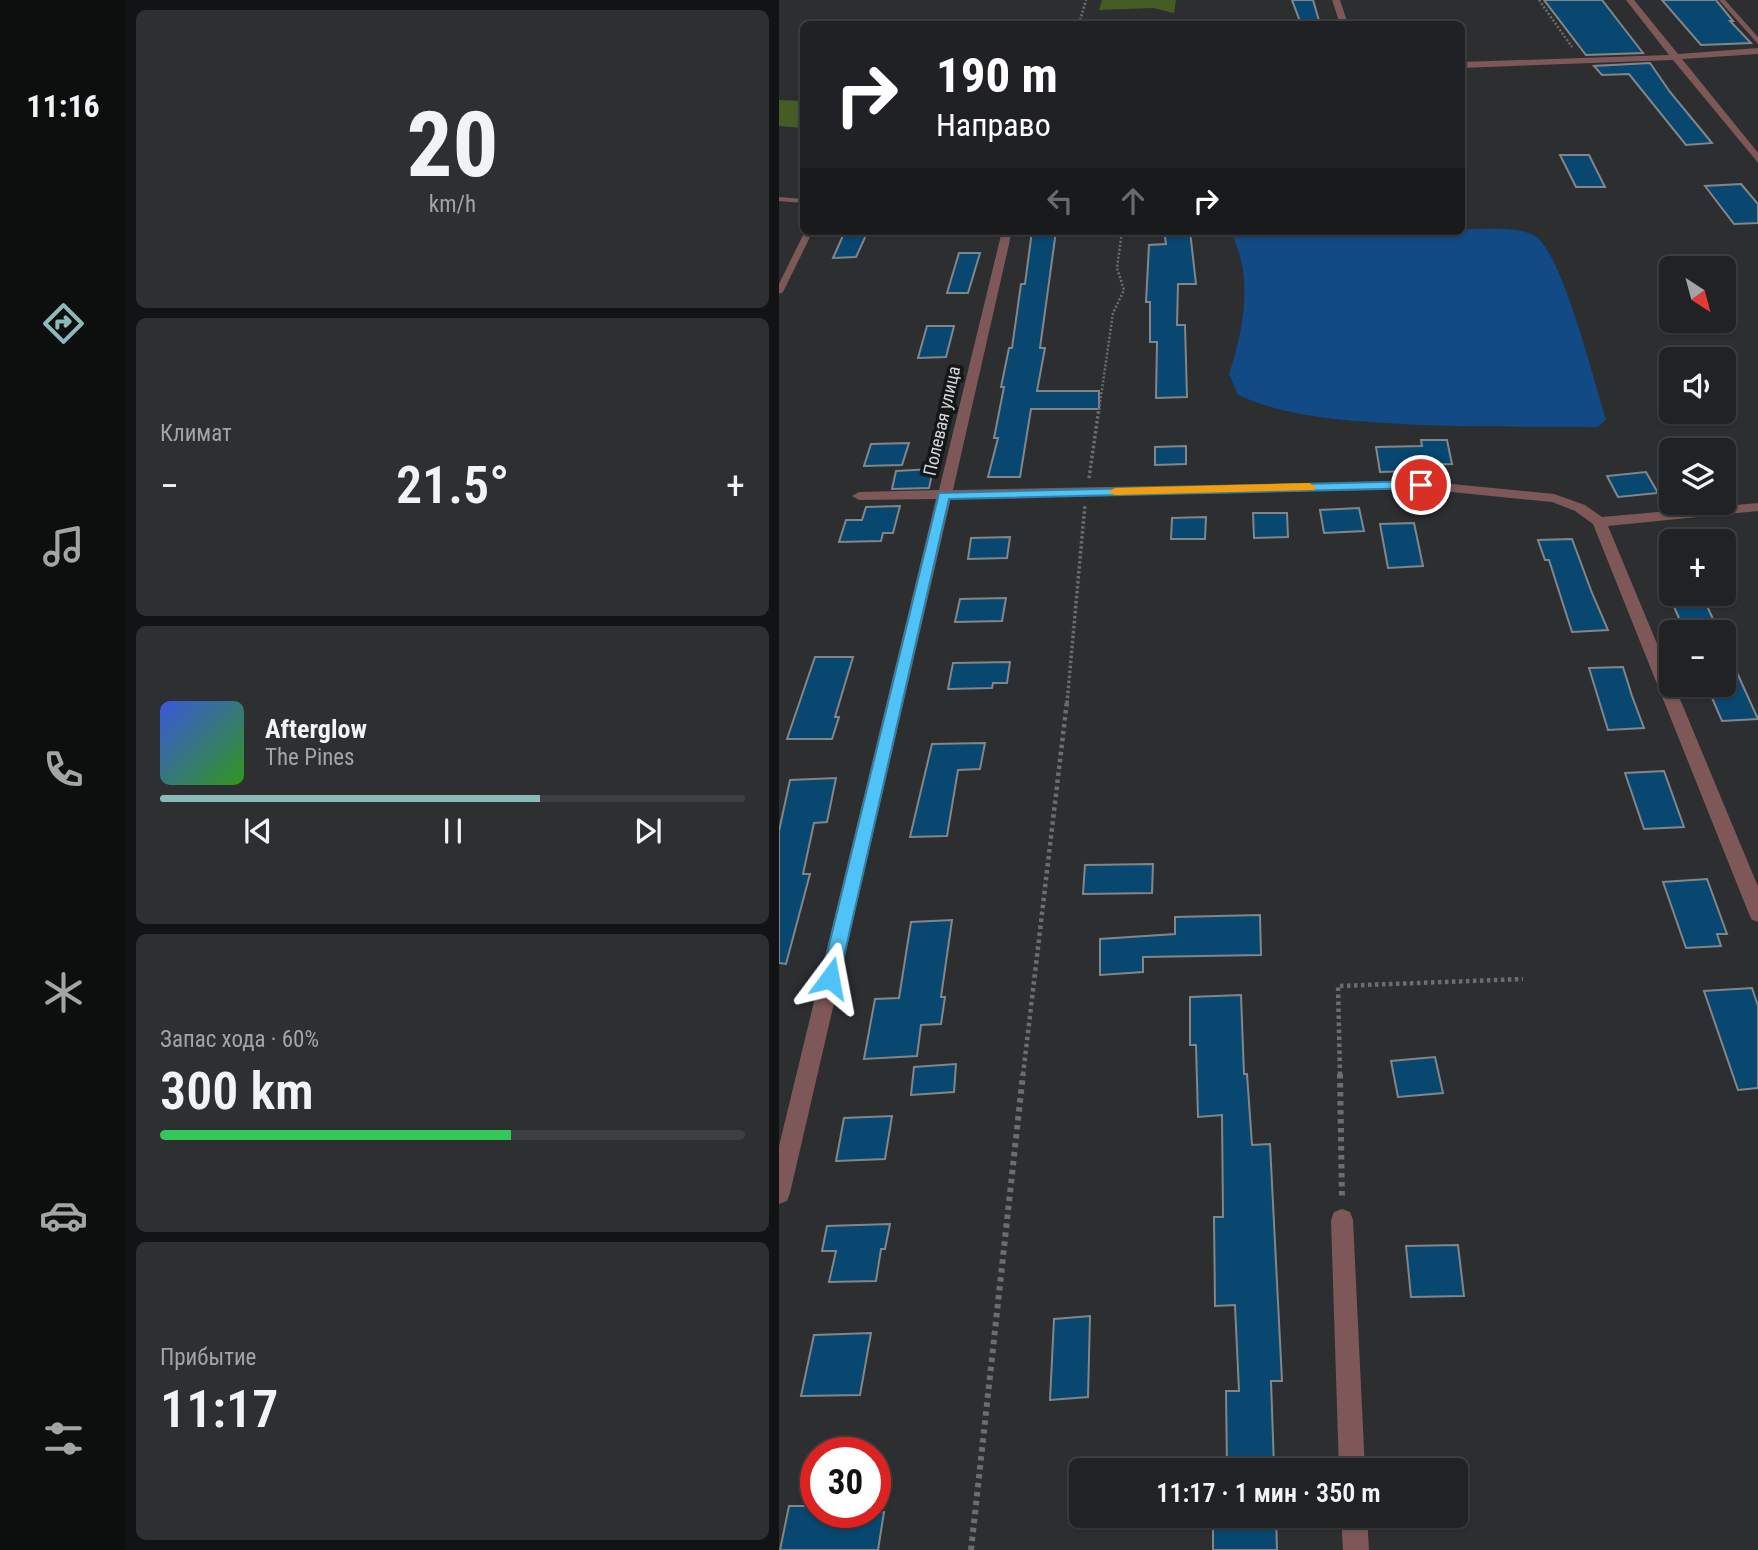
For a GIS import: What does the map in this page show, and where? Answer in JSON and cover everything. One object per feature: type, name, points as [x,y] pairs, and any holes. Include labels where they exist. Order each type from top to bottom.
[{"type":"street","points":[[1336,0],[1343,21]]},
{"type":"street","points":[[1630,0],[1758,161]]},
{"type":"street","points":[[1465,65],[1676,57],[1758,51]]},
{"type":"street","name":"Полевая улица","points":[[779,1193],[1006,235]]},
{"type":"street","points":[[859,496],[1421,485],[1554,498],[1580,508],[1599,522],[1758,914]]},
{"type":"street","points":[[1599,522],[1758,507]]},
{"type":"street","points":[[1342,1220],[1352,1458]]},
{"type":"street","points":[[1355,1528],[1357,1550]]},
{"type":"lane","points":[[1722,0],[1758,43]]},
{"type":"lane","points":[[779,199],[800,201]]},
{"type":"lane","points":[[779,292],[807,235]]},
{"type":"path","points":[[1080,21],[1086,0]]},
{"type":"path","points":[[1539,0],[1583,61]]},
{"type":"path","points":[[971,1550],[1014,1144],[1064,737],[1087,492],[1113,313],[1124,290],[1117,278],[1116,262],[1121,235]]},
{"type":"path","points":[[1342,1220],[1338,986],[1523,979]]},
{"type":"green space","points":[[1102,0],[1176,0],[1174,13],[1153,8],[1099,10]]},
{"type":"green space","points":[[779,100],[800,101],[800,128],[779,126]]},
{"type":"water","points":[[1465,229],[1519,230],[1535,236],[1545,247],[1566,292],[1586,350],[1606,419],[1598,427],[1437,426],[1347,420],[1273,408],[1238,395],[1229,374],[1239,339],[1244,283],[1242,265],[1232,235],[1465,235]]},
{"type":"building","points":[[1292,0],[1313,0],[1319,21],[1300,21]]},
{"type":"building","points":[[1544,0],[1602,0],[1643,53],[1586,55]]},
{"type":"building","points":[[1662,0],[1716,0],[1733,21],[1730,21],[1751,43],[1701,45]]},
{"type":"building","points":[[1650,63],[1712,143],[1686,145],[1629,74],[1602,75],[1594,66]]},
{"type":"building","points":[[1560,155],[1589,155],[1605,187],[1576,187]]},
{"type":"building","points":[[1741,184],[1758,204],[1758,223],[1734,224],[1705,186]]},
{"type":"building","points":[[843,235],[866,235],[856,257],[833,258]]},
{"type":"building","points":[[1031,235],[1055,235],[1040,348],[1045,348],[1037,391],[1099,391],[1099,409],[1031,409],[1020,477],[988,477],[998,438],[994,438],[1004,387],[1001,387],[1009,348],[1012,348],[1021,284],[1025,284]]},
{"type":"building","points":[[1165,235],[1190,235],[1196,284],[1178,284],[1177,325],[1185,325],[1187,397],[1156,398],[1157,342],[1150,342],[1150,302],[1146,302],[1149,245],[1166,244]]},
{"type":"building","points":[[959,253],[980,253],[968,293],[947,293]]},
{"type":"building","points":[[927,326],[954,326],[946,357],[918,358]]},
{"type":"building","points":[[1421,440],[1447,440],[1452,464],[1408,465],[1410,471],[1380,472],[1376,447],[1422,446]]},
{"type":"building","points":[[909,443],[902,465],[864,466],[871,444]]},
{"type":"building","points":[[1186,446],[1186,464],[1155,465],[1155,447]]},
{"type":"building","points":[[933,469],[929,488],[892,489],[896,471]]},
{"type":"building","points":[[1646,472],[1658,493],[1618,497],[1607,476]]},
{"type":"building","points":[[900,506],[893,533],[883,533],[881,541],[839,542],[846,520],[862,520],[866,507]]},
{"type":"building","points":[[1359,508],[1364,531],[1324,533],[1320,510]]},
{"type":"building","points":[[1253,513],[1287,513],[1288,537],[1254,538]]},
{"type":"building","points":[[1206,517],[1205,539],[1171,539],[1172,518]]},
{"type":"building","points":[[1414,523],[1423,566],[1388,568],[1380,524]]},
{"type":"building","points":[[1010,537],[1007,558],[968,559],[971,538]]},
{"type":"building","points":[[1572,539],[1608,630],[1572,632],[1549,560],[1545,560],[1538,540]]},
{"type":"building","points":[[1006,598],[1002,621],[955,622],[960,599]]},
{"type":"building","points":[[1674,606],[1707,606],[1713,620],[1680,620]]},
{"type":"building","points":[[815,657],[853,657],[835,717],[839,717],[832,739],[787,739]]},
{"type":"building","points":[[1010,662],[1007,683],[993,683],[992,688],[948,689],[953,663]]},
{"type":"building","points":[[1623,667],[1644,728],[1608,730],[1589,668]]},
{"type":"building","points":[[1736,670],[1758,719],[1722,721],[1712,697],[1736,697]]},
{"type":"building","points":[[985,743],[980,769],[958,770],[947,836],[910,837],[932,744]]},
{"type":"building","points":[[1664,771],[1684,827],[1644,829],[1625,773]]},
{"type":"building","points":[[836,778],[827,822],[814,823],[803,874],[810,874],[786,964],[779,963],[779,831],[790,780]]},
{"type":"building","points":[[1153,864],[1152,893],[1083,894],[1085,865]]},
{"type":"building","points":[[1707,879],[1727,934],[1717,934],[1721,946],[1686,948],[1663,882]]},
{"type":"building","points":[[1260,915],[1261,955],[1143,957],[1143,972],[1100,975],[1100,939],[1175,934],[1175,917]]},
{"type":"building","points":[[952,920],[941,997],[945,997],[941,1024],[921,1025],[917,1056],[864,1059],[875,999],[899,998],[911,922]]},
{"type":"building","points":[[1752,988],[1758,1006],[1758,1088],[1738,1090],[1704,991]]},
{"type":"building","points":[[1241,995],[1244,1074],[1247,1074],[1252,1145],[1270,1144],[1282,1381],[1271,1381],[1274,1458],[1227,1458],[1226,1391],[1239,1391],[1235,1305],[1215,1306],[1214,1217],[1223,1217],[1222,1115],[1198,1117],[1196,1045],[1190,1045],[1190,997]]},
{"type":"building","points":[[1435,1057],[1443,1093],[1398,1097],[1391,1061]]},
{"type":"building","points":[[956,1064],[954,1092],[911,1095],[914,1067]]},
{"type":"building","points":[[892,1116],[885,1159],[836,1161],[844,1118]]},
{"type":"building","points":[[890,1224],[885,1249],[881,1249],[876,1281],[829,1282],[836,1251],[822,1251],[827,1226]]},
{"type":"building","points":[[1458,1245],[1464,1296],[1411,1297],[1406,1246]]},
{"type":"building","points":[[1090,1316],[1088,1397],[1050,1400],[1054,1319]]},
{"type":"building","points":[[871,1333],[860,1395],[801,1396],[814,1335]]},
{"type":"building","points":[[789,1506],[800,1506],[800,1528],[881,1528],[878,1550],[780,1550]]},
{"type":"building","points":[[1213,1528],[1276,1528],[1277,1550],[1213,1550]]},
{"type":"slow traffic","points":[[1115,492],[1309,487]]},
{"type":"route","points":[[830,978],[944,496],[1421,485]]}]
